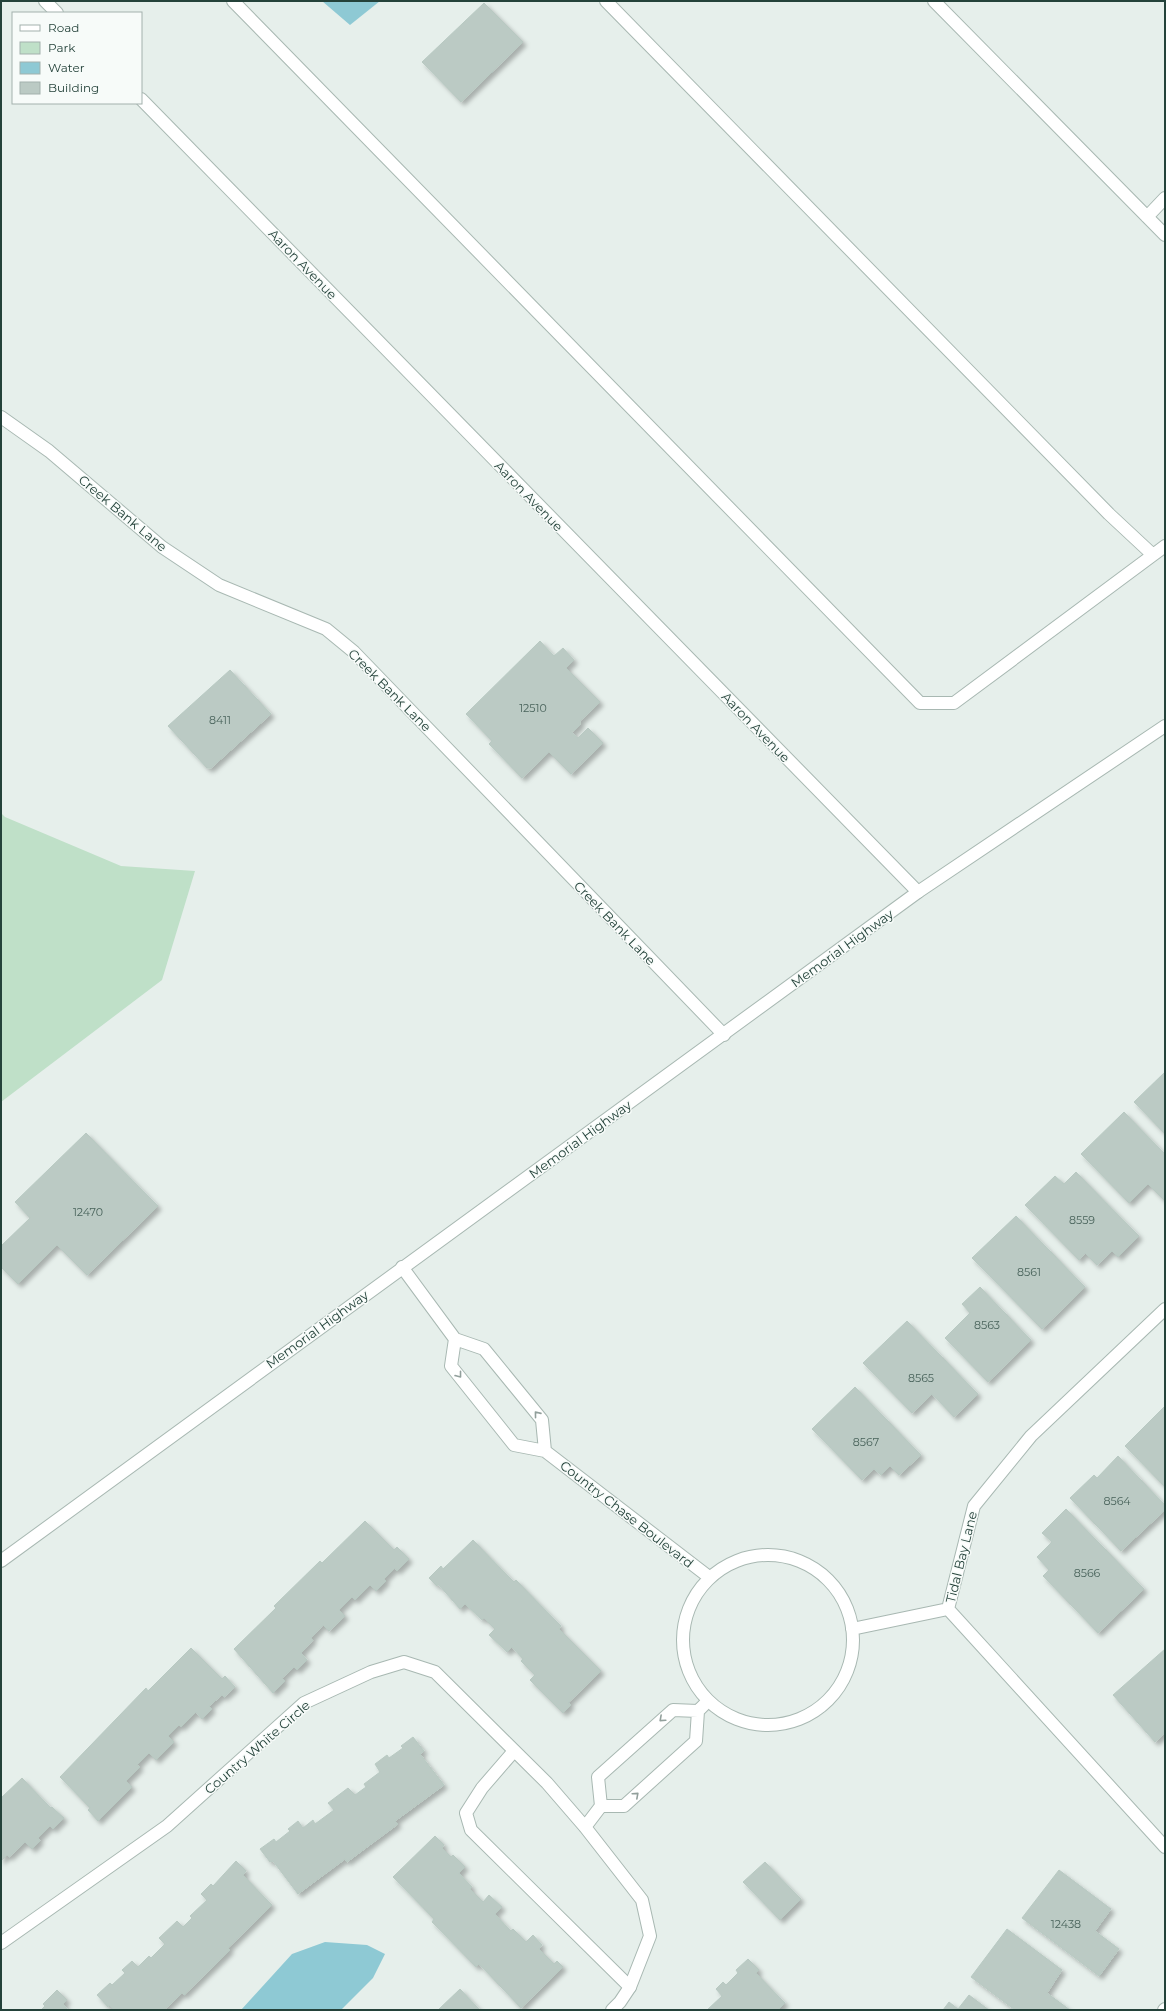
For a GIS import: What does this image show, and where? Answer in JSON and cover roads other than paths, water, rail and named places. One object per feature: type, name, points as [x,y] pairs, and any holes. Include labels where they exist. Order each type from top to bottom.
[{"type":"street","points":[[45,1],[56,12]]},
{"type":"street","points":[[233,1],[920,703],[954,703],[1165,546]]},
{"type":"street","points":[[606,1],[1108,514],[1153,555]]},
{"type":"street","points":[[934,1],[1165,235]]},
{"type":"street","name":"Aaron Avenue","points":[[142,100],[918,892]]},
{"type":"street","points":[[1147,217],[1165,198]]},
{"type":"street","name":"Creek Bank Lane","points":[[1,417],[49,451],[162,547],[219,585],[326,629],[354,652],[724,1035]]},
{"type":"street","name":"Memorial Highway","points":[[1,1561],[918,892],[1165,726]]},
{"type":"street","points":[[402,1268],[455,1340],[484,1349],[542,1420],[545,1451]]},
{"type":"street","name":"Tidal Bay Lane","points":[[1165,1309],[1031,1436],[974,1506],[948,1609],[1165,1847]]},
{"type":"street","name":"Country Chase Boulevard","points":[[455,1340],[451,1366],[514,1445],[545,1451],[710,1577]]},
{"type":"street","points":[[761,1554],[790,1557],[816,1568],[838,1588],[850,1614],[852,1629],[854,1642],[848,1671],[833,1696],[811,1714],[785,1724],[757,1725],[731,1717],[708,1701],[692,1679],[683,1653],[683,1625],[693,1599],[710,1577],[734,1561],[761,1554]]},
{"type":"street","points":[[852,1629],[948,1609]]},
{"type":"street","name":"Country White Circle","points":[[1,1943],[167,1826],[304,1702],[371,1672],[404,1662],[435,1672],[547,1783],[585,1827],[642,1900],[650,1936],[630,1987],[620,2002],[612,2010]]},
{"type":"street","points":[[601,1806],[624,1806],[696,1741],[698,1711],[708,1701]]},
{"type":"street","points":[[585,1827],[601,1806],[598,1777],[673,1710],[698,1711]]},
{"type":"street","points":[[514,1751],[482,1788],[466,1813],[471,1830],[630,1987]]},
{"type":"water","points":[[322,1],[380,1],[350,25]]},
{"type":"water","points":[[325,1942],[367,1945],[385,1954],[373,1978],[341,2010],[241,2010],[292,1954]]}]
